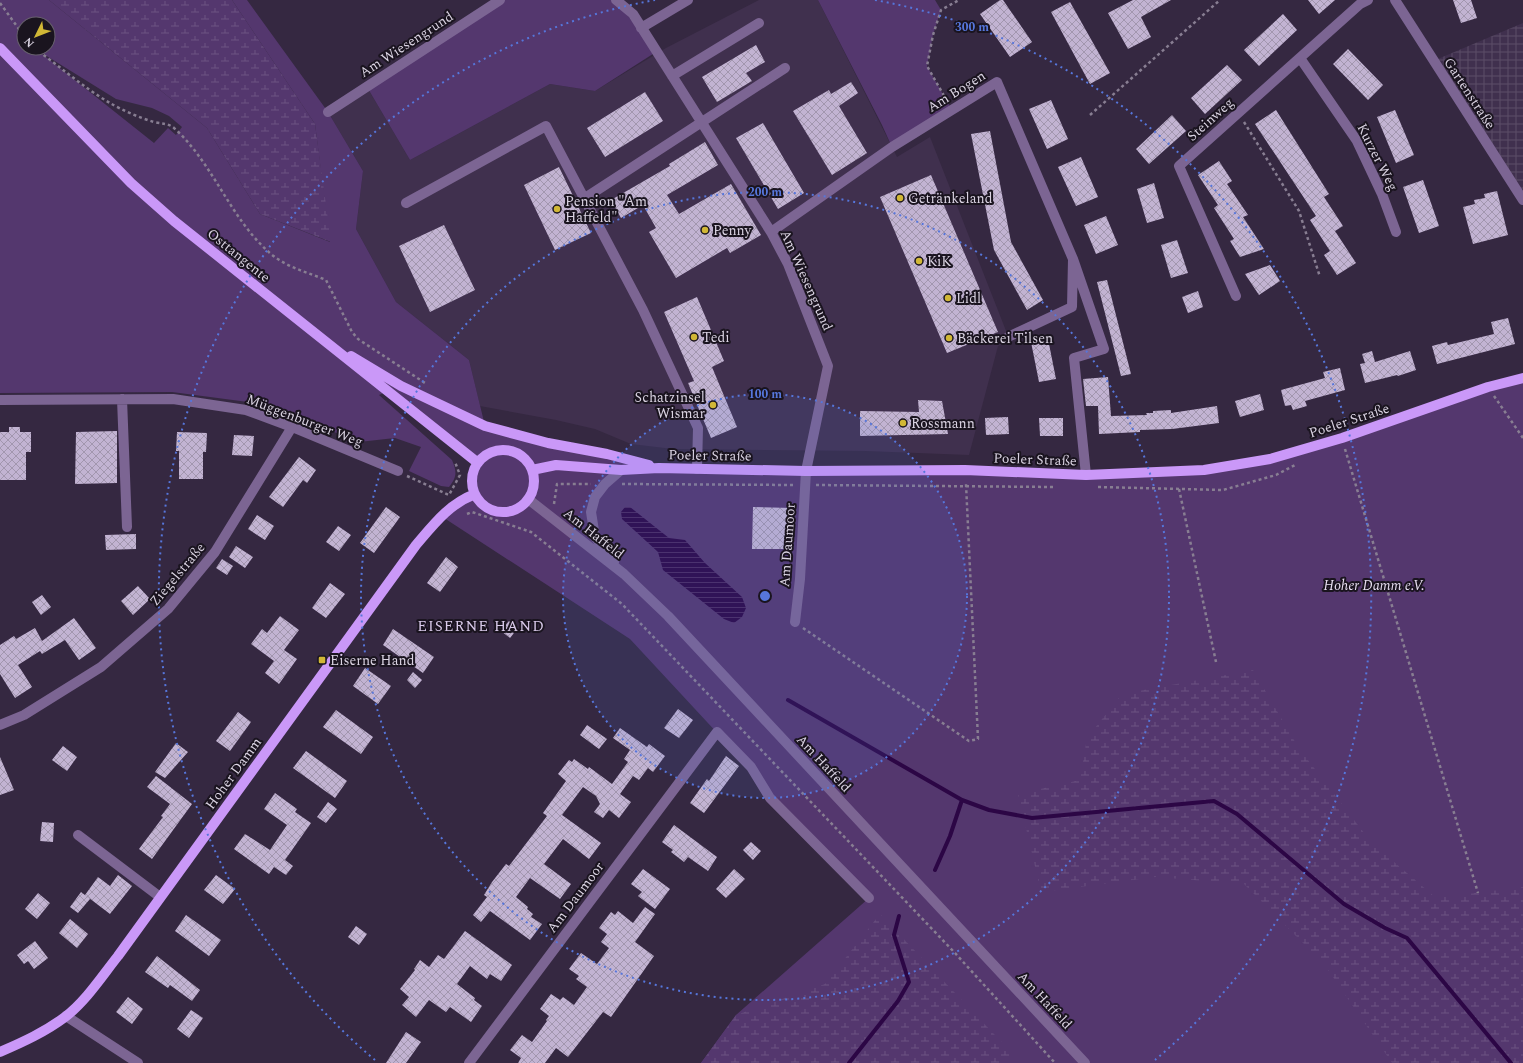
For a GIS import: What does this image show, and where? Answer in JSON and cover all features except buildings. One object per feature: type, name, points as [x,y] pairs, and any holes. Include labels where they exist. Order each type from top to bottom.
[{"type":"main road","name":"Osttangente","points":[[0,48],[131,183],[174,221],[311,332],[478,463]]},
{"type":"main road","points":[[311,332],[401,386],[485,426],[548,443],[607,454],[659,468]]},
{"type":"main road","name":"Poeler Straße","points":[[532,470],[545,466],[556,465],[620,470],[659,468],[806,471],[965,470],[1086,475],[1204,470],[1270,459],[1342,438],[1488,387],[1523,378]]},
{"type":"main road","points":[[507,450],[521,456],[529,463],[532,470],[534,482],[532,492],[528,499],[519,508],[509,511],[499,511],[489,508],[481,502],[475,494],[472,484],[473,474],[478,463],[483,457],[492,452],[507,450]]},
{"type":"main road","name":"Hoher Damm","points":[[0,1052],[32,1038],[66,1016],[86,997],[416,545],[441,516],[454,505],[475,494]]},
{"type":"street","name":"Am Wiesengrund","points":[[328,112],[500,0]]},
{"type":"street","name":"Am Wiesengrund","points":[[616,0],[633,14],[771,232],[788,264],[828,366],[806,471]]},
{"type":"street","points":[[641,28],[688,0]]},
{"type":"street","name":"Steinweg","points":[[1236,296],[1179,166],[1360,4],[1368,0]]},
{"type":"street","name":"Gartenstraße","points":[[1395,0],[1523,200]]},
{"type":"street","points":[[672,76],[759,23]]},
{"type":"street","name":"Kurzer Weg","points":[[1300,58],[1358,141],[1382,194],[1396,232]]},
{"type":"street","points":[[585,198],[785,68]]},
{"type":"street","name":"Am Bogen","points":[[771,232],[892,147],[997,82],[1074,259]]},
{"type":"street","points":[[406,203],[546,126],[644,310],[698,428],[697,469]]},
{"type":"street","points":[[1008,337],[1072,307],[1074,259]]},
{"type":"street","points":[[1074,259],[1104,349],[1074,358],[1086,475]]},
{"type":"street","points":[[122,399],[127,527]]},
{"type":"street","name":"Müggenburger Weg","points":[[0,400],[173,399],[246,410],[292,427],[398,471]]},
{"type":"street","name":"Ziegelstraße","points":[[0,724],[24,715],[101,667],[168,609],[215,552],[292,427]]},
{"type":"street","points":[[620,470],[595,497],[591,512],[595,537],[624,574]]},
{"type":"street","name":"Am Daumoor","points":[[795,622],[800,579],[806,471]]},
{"type":"street","name":"Am Haffeld","points":[[528,499],[624,574],[673,622],[1084,1063]]},
{"type":"street","name":"Am Daumoor","points":[[469,1063],[717,732],[751,767],[770,798],[869,898]]},
{"type":"street","points":[[78,835],[160,897]]},
{"type":"street","points":[[66,1016],[138,1063]]},
{"type":"path","points":[[952,110],[927,66],[933,35],[942,10],[959,0]]},
{"type":"path","points":[[1090,115],[1220,0]]},
{"type":"path","points":[[0,3],[16,25]]},
{"type":"path","points":[[45,56],[110,103],[154,122],[168,124],[174,128],[202,162],[244,226],[272,255],[294,269],[326,280],[352,332],[358,339],[432,388]]},
{"type":"path","points":[[1239,113],[1299,211],[1320,277]]},
{"type":"path","points":[[1488,387],[1523,438]]},
{"type":"path","points":[[1342,438],[1478,893]]},
{"type":"path","points":[[398,471],[449,495],[460,475],[455,462]]},
{"type":"path","points":[[795,622],[969,741],[978,739],[965,470]]},
{"type":"path","points":[[554,504],[557,484]]},
{"type":"path","points":[[1179,489],[1216,662]]},
{"type":"path","points":[[467,514],[472,512],[531,532],[622,604],[955,953],[1055,1063]]},
{"type":"shaded area","points":[[759,0],[818,0],[897,157],[930,137],[1010,341],[998,346],[969,455],[865,451],[673,449],[631,444],[595,429],[480,406],[469,360],[396,302],[356,229],[363,171],[328,112],[367,87],[410,160],[550,84],[595,91],[666,48]]},
{"type":"shaded area","points":[[1523,23],[1523,200],[1433,61]]},
{"type":"shaded area","points":[[625,507],[630,507],[669,538],[685,540],[705,563],[742,597],[746,608],[742,617],[734,623],[724,619],[663,570],[658,552],[622,519],[621,512]]},
{"type":"green space","name":"Hoher Damm e.V.","points":[[0,0],[49,0],[207,128],[260,214],[330,242],[315,124],[232,0],[247,0],[328,112],[363,171],[356,229],[396,302],[469,360],[485,426],[659,468],[806,471],[1204,470],[1270,459],[1523,378],[1523,1063],[701,1063],[736,1015],[869,898],[770,798],[720,736],[630,639],[441,516],[471,496],[468,478],[476,461],[388,391],[379,395],[452,460],[455,468],[455,477],[449,487],[441,486],[409,471],[421,447],[395,438],[359,442],[297,417],[248,402],[172,392],[0,393]],"holes":[[[16,16],[56,16],[56,56],[47,56],[116,99],[152,108],[169,116],[182,127],[176,135],[168,128],[154,143],[45,56],[16,56]]]},
{"type":"green space","points":[[49,0],[232,0],[315,124],[331,242],[260,214],[207,128]]},
{"type":"green space","points":[[500,0],[616,0],[656,52],[595,91],[550,84],[410,160],[367,87]]},
{"type":"green space","points":[[818,0],[935,0],[941,10],[933,35],[927,66],[952,110],[892,147]]},
{"type":"green space","points":[[1253,670],[1298,747],[1371,842],[1436,898],[1523,887],[1523,1063],[1392,1063],[1324,964],[1244,884],[1155,877],[1041,892],[1018,794],[1080,780],[1087,738],[1122,694]]},
{"type":"green space","points":[[880,914],[1013,1054],[1001,1063],[701,1063],[736,1015],[825,984]]},
{"type":"waterway","points":[[788,700],[962,800],[989,810],[1032,818],[1214,801],[1237,814],[1344,904],[1385,928],[1407,938],[1511,1063]]},
{"type":"waterway","points":[[935,870],[950,836],[962,800]]},
{"type":"waterway","points":[[849,1063],[898,1001],[909,982],[894,935],[899,916]]},
{"type":"place","name":"Getränkeland","points":[[900,198]]},
{"type":"place","name":"Pension \"Am Haffeld\"","points":[[557,209]]},
{"type":"place","name":"Penny","points":[[705,230]]},
{"type":"place","name":"KiK","points":[[919,261]]},
{"type":"place","name":"Lidl","points":[[948,298]]},
{"type":"place","name":"Tedi","points":[[694,337]]},
{"type":"place","name":"Bäckerei Tilsen","points":[[949,338]]},
{"type":"place","name":"Schatzinsel Wismar","points":[[713,405]]},
{"type":"place","name":"Rossmann","points":[[903,423]]},
{"type":"place","name":"Eiserne Hand","points":[[322,660]]},
{"type":"district","name":"EISERNE HAND","points":[[481,626]]}]
